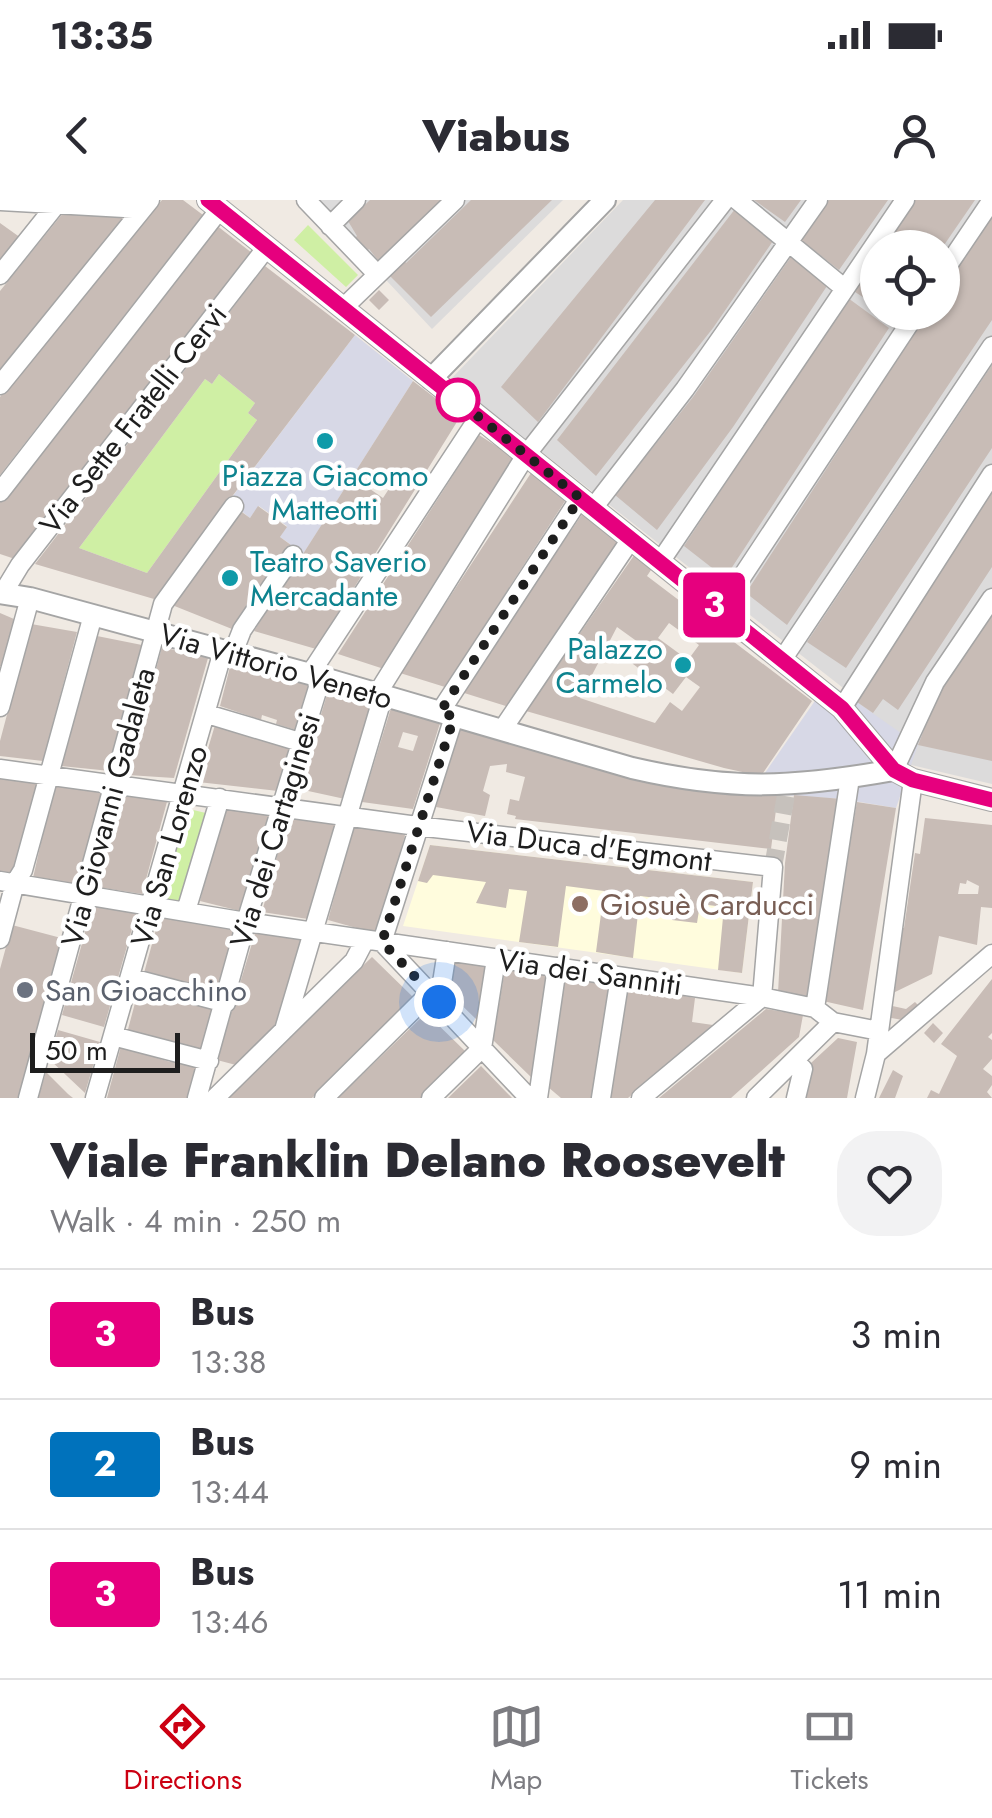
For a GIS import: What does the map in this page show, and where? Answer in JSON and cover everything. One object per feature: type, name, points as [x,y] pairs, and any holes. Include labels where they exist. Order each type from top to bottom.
[{"type":"street","points":[[306,200],[377,274]]},
{"type":"street","points":[[330,226],[356,200]]},
{"type":"street","points":[[343,308],[455,200]]},
{"type":"street","points":[[431,378],[605,200]]},
{"type":"street","points":[[284,1030],[380,695],[526,455],[725,200]]},
{"type":"street","points":[[738,200],[844,288]]},
{"type":"street","points":[[215,1098],[374,941],[417,826],[447,715],[586,503],[685,389],[818,200]]},
{"type":"street","points":[[660,562],[905,200]]},
{"type":"street","points":[[960,247],[992,200]]},
{"type":"street","points":[[0,201],[146,204]]},
{"type":"street","points":[[0,275],[59,202]]},
{"type":"street","points":[[0,385],[146,204]]},
{"type":"street","points":[[0,492],[214,204],[842,708],[903,775],[992,800]]},
{"type":"street","name":"Via Sette Fratelli Cervi","points":[[2,593],[267,247]]},
{"type":"street","points":[[720,610],[905,330]]},
{"type":"street","points":[[782,660],[992,346]]},
{"type":"street","name":"Via dei Cartaginesi","points":[[197,1098],[316,676],[479,417]]},
{"type":"street","points":[[842,708],[992,474]]},
{"type":"street","name":"Via Giovanni Gadaleta","points":[[28,1098],[163,604],[234,506]]},
{"type":"street","points":[[502,730],[632,539]]},
{"type":"street","name":"Via San Lorenzo","points":[[95,1098],[228,652],[293,555]]},
{"type":"street","name":"Via Vittorio Veneto","points":[[2,593],[677,778],[786,790],[850,778],[903,775]]},
{"type":"street","points":[[0,707],[30,598]]},
{"type":"street","points":[[864,1098],[876,1054],[903,775],[935,682],[992,598]]},
{"type":"street","points":[[0,939],[8,882],[23,870],[93,615]]},
{"type":"street","points":[[207,714],[300,742]]},
{"type":"street","name":"Via Duca d'Egmont","points":[[0,770],[417,826],[773,867],[762,998]]},
{"type":"street","points":[[815,1008],[850,778]]},
{"type":"street","name":"Via San Lorenzo","points":[[186,911],[220,798]]},
{"type":"street","name":"Via dei Sanniti","points":[[8,882],[246,922],[762,998],[815,1008],[834,1022],[878,1031]]},
{"type":"street","points":[[374,941],[435,998],[529,1098]]},
{"type":"street","points":[[324,1098],[435,998],[446,952]]},
{"type":"street","points":[[876,1054],[992,954]]},
{"type":"street","points":[[431,1098],[482,1048],[496,959]]},
{"type":"street","points":[[538,1098],[557,968]]},
{"type":"street","points":[[601,1098],[620,977]]},
{"type":"street","points":[[132,978],[226,1003]]},
{"type":"street","points":[[641,1098],[762,998]]},
{"type":"street","points":[[756,1098],[834,1022]]},
{"type":"street","points":[[114,1036],[208,1061]]},
{"type":"street","points":[[794,1060],[803,1069],[796,1098]]},
{"type":"shaded area","points":[[311,200],[563,200],[432,329]]},
{"type":"shaded area","points":[[623,200],[992,200],[992,784],[907,764],[847,691],[450,380]]},
{"type":"shaded area","name":"Piazza Giacomo Matteotti","points":[[355,335],[413,381],[300,559],[287,550],[290,544],[280,537],[287,526],[259,506],[250,518],[229,501]]},
{"type":"shaded area","points":[[828,682],[918,745],[896,808],[842,799],[751,793]]},
{"type":"shaded area","name":"Giosuè Carducci","points":[[430,845],[753,882],[742,973],[403,926]]},
{"type":"green space","points":[[308,225],[358,275],[346,287],[294,240]]},
{"type":"green space","points":[[219,374],[255,403],[248,413],[257,420],[147,573],[79,548],[205,379],[212,384]]},
{"type":"green space","points":[[185,808],[210,814],[181,906],[158,902]]},
{"type":"building","points":[[162,200],[183,200],[203,215],[0,475],[0,397]]},
{"type":"building","points":[[370,200],[445,200],[381,264],[355,238],[348,221]]},
{"type":"building","points":[[471,200],[552,200],[431,317],[388,274],[404,260],[406,263]]},
{"type":"building","points":[[655,200],[705,200],[538,422],[501,387]]},
{"type":"building","points":[[754,200],[801,200],[785,222]]},
{"type":"building","points":[[829,200],[888,200],[867,230],[860,230],[860,240],[839,270],[801,240]]},
{"type":"building","points":[[914,200],[975,200],[954,230],[893,230]]},
{"type":"building","points":[[735,209],[773,241],[713,328],[596,476],[557,440]]},
{"type":"building","points":[[64,212],[124,216],[0,369],[0,291]]},
{"type":"building","points":[[992,214],[992,320],[787,625],[746,593],[916,330],[960,330],[960,262]]},
{"type":"building","points":[[0,223],[21,238],[0,264]]},
{"type":"building","points":[[216,225],[252,253],[15,559],[0,554],[0,501]]},
{"type":"building","points":[[793,254],[829,283],[733,427],[657,530],[615,495],[693,397]]},
{"type":"building","points":[[265,266],[355,335],[154,599],[35,564]],"holes":[[[219,374],[255,403],[248,413],[257,420],[147,573],[79,548],[205,379],[212,384]]]},
{"type":"building","points":[[860,279],[860,295],[852,290]]},
{"type":"building","points":[[379,290],[389,300],[379,310],[369,300]]},
{"type":"building","points":[[848,298],[860,307],[860,330],[888,330],[725,578],[684,546]]},
{"type":"building","points":[[992,365],[992,448],[846,668],[807,642]]},
{"type":"building","points":[[413,381],[460,417],[316,649],[254,631]],"holes":[[[381,471],[394,481],[383,498],[370,489]]]},
{"type":"building","points":[[479,435],[518,460],[384,669],[338,654]]},
{"type":"building","points":[[531,473],[565,501],[445,687],[400,673]]},
{"type":"building","points":[[992,492],[992,567],[898,710],[883,699],[873,713],[857,702]]},
{"type":"building","name":"Teatro Saverio Mercadante","points":[[258,506],[287,527],[280,537],[291,545],[232,629],[172,605],[239,510],[250,518]]},
{"type":"building","points":[[583,513],[619,541],[509,707],[461,692]]},
{"type":"building","name":"Palazzo Carmelo","points":[[635,554],[653,567],[647,576],[812,701],[761,776],[526,711]],"holes":[[[669,623],[699,645],[688,660],[658,638]],[[617,627],[642,645],[629,661],[673,694],[686,677],[700,687],[682,711],[670,702],[655,723],[580,698]]]},
{"type":"building","points":[[0,613],[14,619],[1,666],[0,666]]},
{"type":"building","points":[[992,613],[992,761],[918,745],[941,687]]},
{"type":"building","points":[[31,624],[77,632],[43,761],[0,756],[0,741]]},
{"type":"building","points":[[97,636],[142,645],[110,771],[61,766]]},
{"type":"building","points":[[162,647],[208,658],[174,778],[128,775]]},
{"type":"building","points":[[231,663],[309,685],[296,730],[262,715],[261,720],[220,706]]},
{"type":"building","points":[[328,691],[373,703],[345,799],[299,789]]},
{"type":"building","points":[[391,708],[441,720],[413,809],[362,802]],"holes":[[[403,732],[418,736],[413,751],[398,747]]]},
{"type":"building","points":[[215,725],[291,747],[278,791],[198,782]]},
{"type":"building","points":[[460,725],[671,787],[778,794],[771,849],[515,819],[516,816],[507,814],[510,799],[519,801],[525,777],[506,772],[507,764],[490,766],[483,791],[490,795],[485,816],[436,807]]},
{"type":"building","points":[[0,777],[38,780],[12,876],[0,874]]},
{"type":"building","points":[[55,780],[102,791],[80,888],[33,878]]},
{"type":"building","points":[[123,791],[168,798],[142,894],[97,887]]},
{"type":"building","points":[[794,795],[842,799],[808,998],[778,993],[785,863]]},
{"type":"building","points":[[857,802],[896,808],[863,1010],[823,1001]]},
{"type":"building","points":[[225,804],[269,815],[244,912],[200,901]]},
{"type":"building","points":[[288,815],[338,819],[308,919],[262,912]]},
{"type":"building","points":[[925,818],[992,825],[992,908],[981,907],[977,945],[939,936],[932,974],[893,993],[899,928],[904,928],[915,853],[920,854]],"holes":[[[967,880],[979,886],[978,894],[958,894],[960,883],[966,884]]]},
{"type":"building","points":[[355,821],[405,835],[378,934],[328,920]]},
{"type":"building","name":"Giosuè Carducci","points":[[430,845],[753,882],[742,973],[718,970],[724,907],[700,904],[697,923],[672,920],[674,900],[640,896],[633,958],[596,952],[604,891],[566,886],[558,947],[519,942],[527,891],[509,889],[506,908],[476,903],[486,882],[433,875],[427,883],[418,881]]},
{"type":"building","points":[[93,904],[137,911],[104,1027],[62,1015]]},
{"type":"building","points":[[160,915],[238,926],[219,995],[144,973]]},
{"type":"building","name":"San Gioacchino","points":[[12,925],[65,939],[21,1098],[0,1098],[0,969]]},
{"type":"building","points":[[256,930],[302,938],[276,1029],[236,1065],[217,1060]]},
{"type":"building","points":[[372,957],[414,998],[312,1098],[225,1098]]},
{"type":"building","points":[[456,962],[485,966],[477,1020],[448,992]]},
{"type":"building","points":[[505,969],[547,975],[533,1079],[493,1040]]},
{"type":"building","points":[[564,975],[610,982],[591,1098],[561,1098],[548,1087]]},
{"type":"building","points":[[992,979],[992,1033],[988,1037],[992,1040],[992,1059],[983,1069],[992,1076],[987,1092],[992,1098],[927,1098],[931,1090],[939,1094],[957,1056],[941,1044]]},
{"type":"building","points":[[627,985],[695,998],[692,1022],[713,1025],[628,1098],[608,1098]]},
{"type":"building","points":[[139,988],[215,1008],[201,1053],[127,1033]]},
{"type":"building","points":[[915,1002],[921,1008],[908,1021],[886,1017],[888,1005],[906,1009]]},
{"type":"building","points":[[766,1009],[803,1015],[799,1037],[731,1098],[659,1098]]},
{"type":"building","points":[[426,1013],[466,1052],[421,1098],[338,1098]]},
{"type":"building","points":[[933,1023],[943,1033],[934,1043],[924,1033]]},
{"type":"building","points":[[58,1030],[100,1042],[85,1093],[49,1059]]},
{"type":"building","points":[[838,1038],[857,1042],[847,1098],[804,1098],[811,1063]]},
{"type":"building","points":[[121,1046],[200,1067],[191,1098],[107,1098]]},
{"type":"building","points":[[481,1066],[512,1098],[448,1098]]},
{"type":"building","points":[[893,1070],[903,1076],[895,1098],[879,1098]]},
{"type":"building","points":[[46,1072],[68,1094],[73,1098],[38,1098]]},
{"type":"tunnel","points":[[773,867],[786,795]]},
{"type":"bus line","name":"3","points":[[208,200],[842,708],[894,770],[913,780],[992,800]]},
{"type":"place","name":"Piazza Giacomo Matteotti","points":[[325,441]]},
{"type":"place","name":"Teatro Saverio Mercadante","points":[[230,578]]},
{"type":"place","name":"Palazzo Carmelo","points":[[683,665]]},
{"type":"place","name":"Giosuè Carducci","points":[[580,904]]},
{"type":"place","name":"San Gioacchino","points":[[25,990]]},
{"type":"route","points":[[439,1002],[382,942],[454,717],[440,712],[580,498],[455,398],[458,400]]}]
